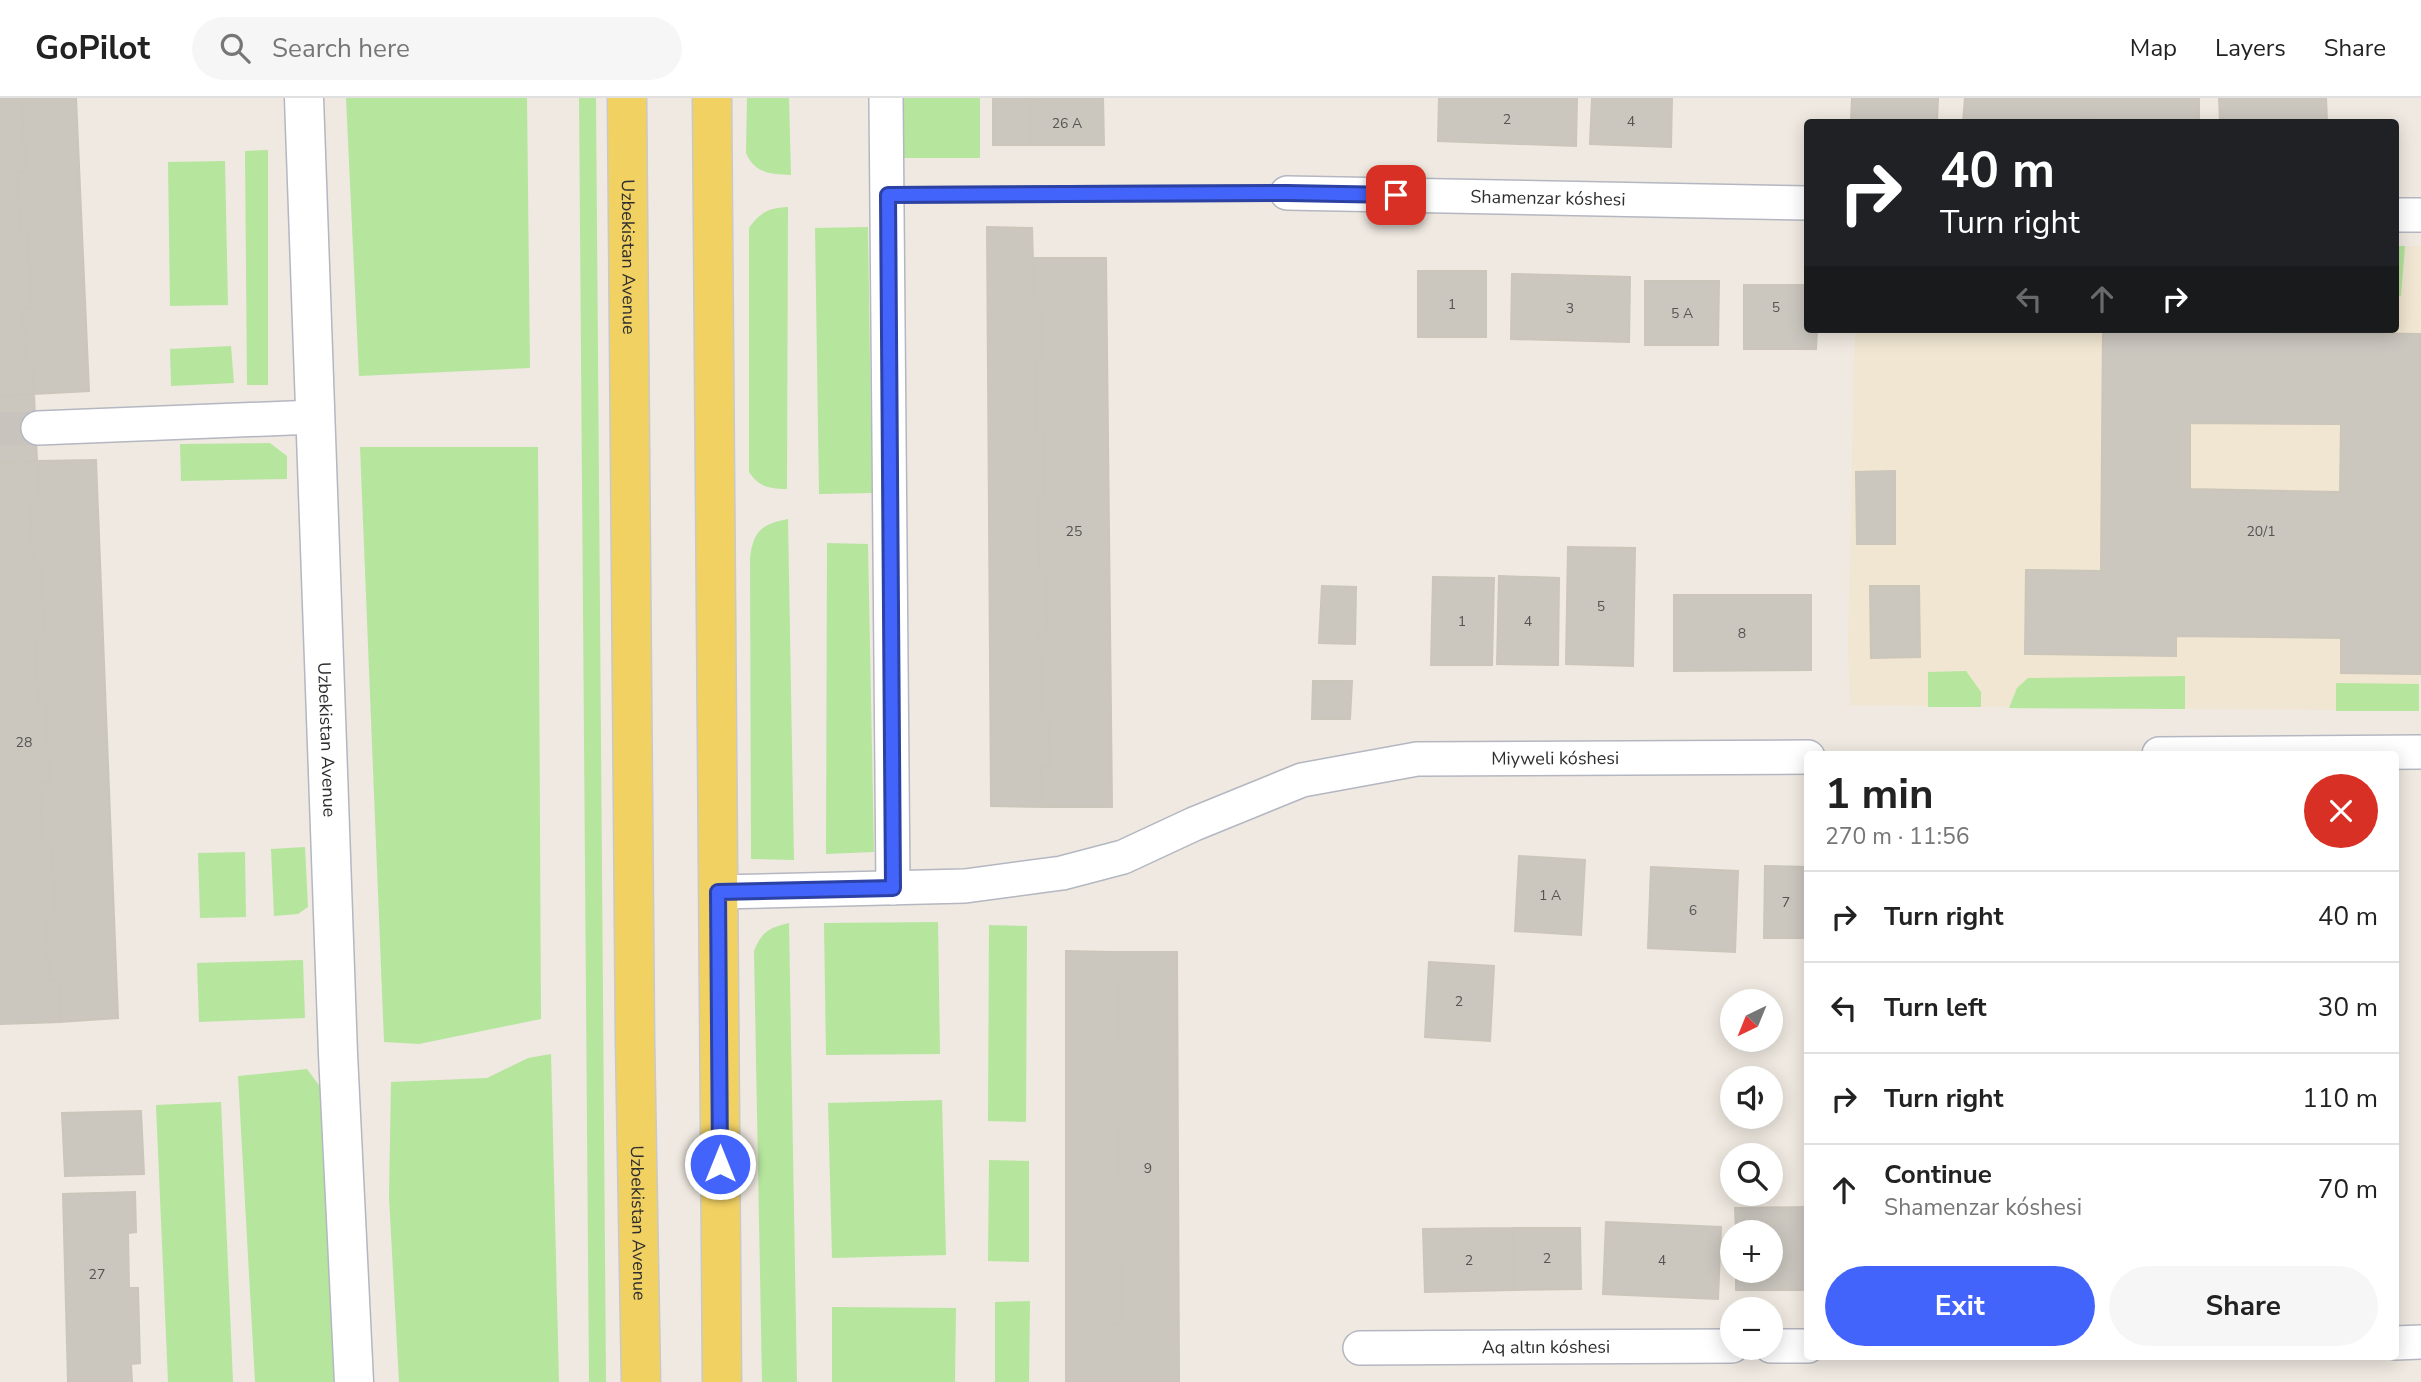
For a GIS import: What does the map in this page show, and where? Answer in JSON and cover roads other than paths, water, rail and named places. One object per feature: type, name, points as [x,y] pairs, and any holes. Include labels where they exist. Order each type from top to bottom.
[{"type":"main road","name":"Uzbekistan Avenue","points":[[627,98],[640,1382]]},
{"type":"main road","points":[[712,98],[722,1382]]},
{"type":"street","name":"Uzbekistan Avenue","points":[[304,98],[338,1054],[354,1382]]},
{"type":"street","points":[[886,98],[893,888]]},
{"type":"street","name":"Shamenzar kóshesi","points":[[1287,193],[1804,203]]},
{"type":"street","points":[[2399,215],[2421,215]]},
{"type":"street","points":[[38,428],[315,417]]},
{"type":"street","points":[[2399,752],[2421,752]]},
{"type":"street","name":"Miyweli kóshesi","points":[[718,892],[965,886],[1062,873],[1124,857],[1194,824],[1302,780],[1417,759],[1804,757]]},
{"type":"street","points":[[2399,1343],[2421,1342]]},
{"type":"street","name":"Aq altın kóshesi","points":[[1360,1348],[1720,1346]]},
{"type":"street","points":[[1783,1346],[1804,1346]]},
{"type":"lane","points":[[888,195],[1287,193]]},
{"type":"tunnel","points":[[0,429],[38,428]]}]
